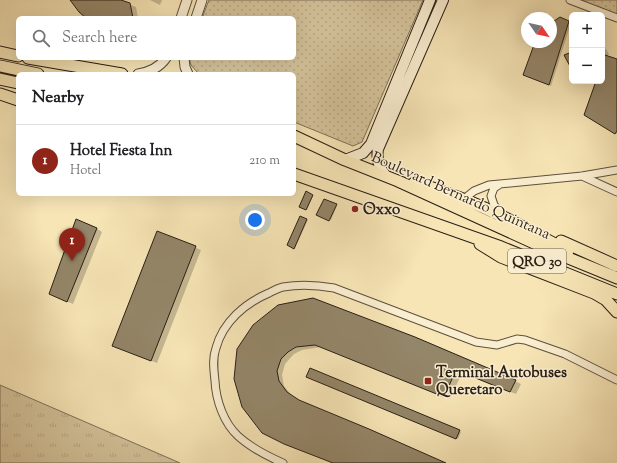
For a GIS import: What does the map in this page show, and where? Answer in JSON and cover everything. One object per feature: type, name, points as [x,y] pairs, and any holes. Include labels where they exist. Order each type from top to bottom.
[{"type":"highway","points":[[0,52],[16,56]]},
{"type":"highway","points":[[40,60],[110,72]]},
{"type":"highway","points":[[0,66],[28,72]]},
{"type":"highway","points":[[0,79],[16,83]]},
{"type":"highway","points":[[0,93],[16,98]]},
{"type":"highway","name":"Boulevard Bernardo Quintana","points":[[296,137],[345,160],[398,181],[556,253],[617,278]]},
{"type":"highway","name":"Boulevard Bernardo Quintana","points":[[296,175],[501,247],[606,290],[617,296]]},
{"type":"highway","points":[[398,181],[422,184],[464,199],[603,268],[617,278]]},
{"type":"highway","points":[[466,235],[502,257],[594,293],[606,300],[617,312]]},
{"type":"highway","points":[[539,235],[564,242],[617,266]]},
{"type":"main road","points":[[345,160],[363,153],[371,144],[430,0]]},
{"type":"main road","points":[[386,176],[382,172],[378,163],[378,149],[443,0]]},
{"type":"street","points":[[182,16],[187,0]]},
{"type":"street","points":[[197,16],[202,0]]},
{"type":"street","points":[[570,0],[617,18]]},
{"type":"street","points":[[146,72],[153,70],[161,65],[165,60]]},
{"type":"street","points":[[184,60],[187,72]]},
{"type":"street","points":[[464,199],[474,190],[489,186],[582,176],[617,170]]},
{"type":"street","points":[[582,176],[617,192]]},
{"type":"street","points":[[502,184],[494,188],[491,196],[494,205],[507,220]]},
{"type":"street","points":[[283,463],[260,452],[237,436],[223,416],[215,391],[213,362],[220,337],[235,314],[257,298],[281,287],[312,285],[334,288],[476,342],[497,345],[517,339],[525,340],[565,354],[617,380]]},
{"type":"green space","points":[[209,0],[423,0],[362,142],[353,146],[296,123],[296,72],[197,72],[191,65],[190,60],[296,60],[296,16],[203,16]]},
{"type":"green space","points":[[575,0],[617,0],[617,16]]},
{"type":"green space","points":[[0,385],[164,456],[180,463],[0,463]]},
{"type":"building","points":[[70,0],[121,0],[130,3],[133,16],[84,16]]},
{"type":"building","points":[[560,17],[569,21],[549,85],[523,75],[533,48],[557,48],[557,19]]},
{"type":"building","points":[[569,53],[569,64],[564,55]]},
{"type":"building","points":[[605,55],[617,59],[617,131],[615,134],[584,115],[595,84],[605,84]]},
{"type":"building","points":[[306,191],[313,195],[306,210],[299,207]]},
{"type":"building","points":[[324,199],[337,204],[329,221],[316,215]]},
{"type":"building","points":[[300,216],[307,219],[294,249],[287,245]]},
{"type":"building","points":[[76,219],[97,228],[67,302],[49,294]]},
{"type":"building","points":[[157,231],[196,246],[151,361],[112,346]]},
{"type":"building","name":"Terminal Autobuses Queretaro","points":[[313,298],[415,337],[516,380],[510,392],[456,370],[444,397],[315,345],[296,347],[281,359],[277,371],[279,381],[287,392],[299,400],[446,463],[333,463],[284,444],[262,433],[242,407],[234,379],[237,349],[253,325],[278,305]]},
{"type":"building","points":[[310,368],[460,430],[456,439],[306,377]]},
{"type":"place","name":"Oxxo","points":[[355,209]]},
{"type":"place","name":"Hotel Fiesta Inn","points":[[72,261]]},
{"type":"place","name":"Terminal Autobuses Queretaro","points":[[428,381]]}]
